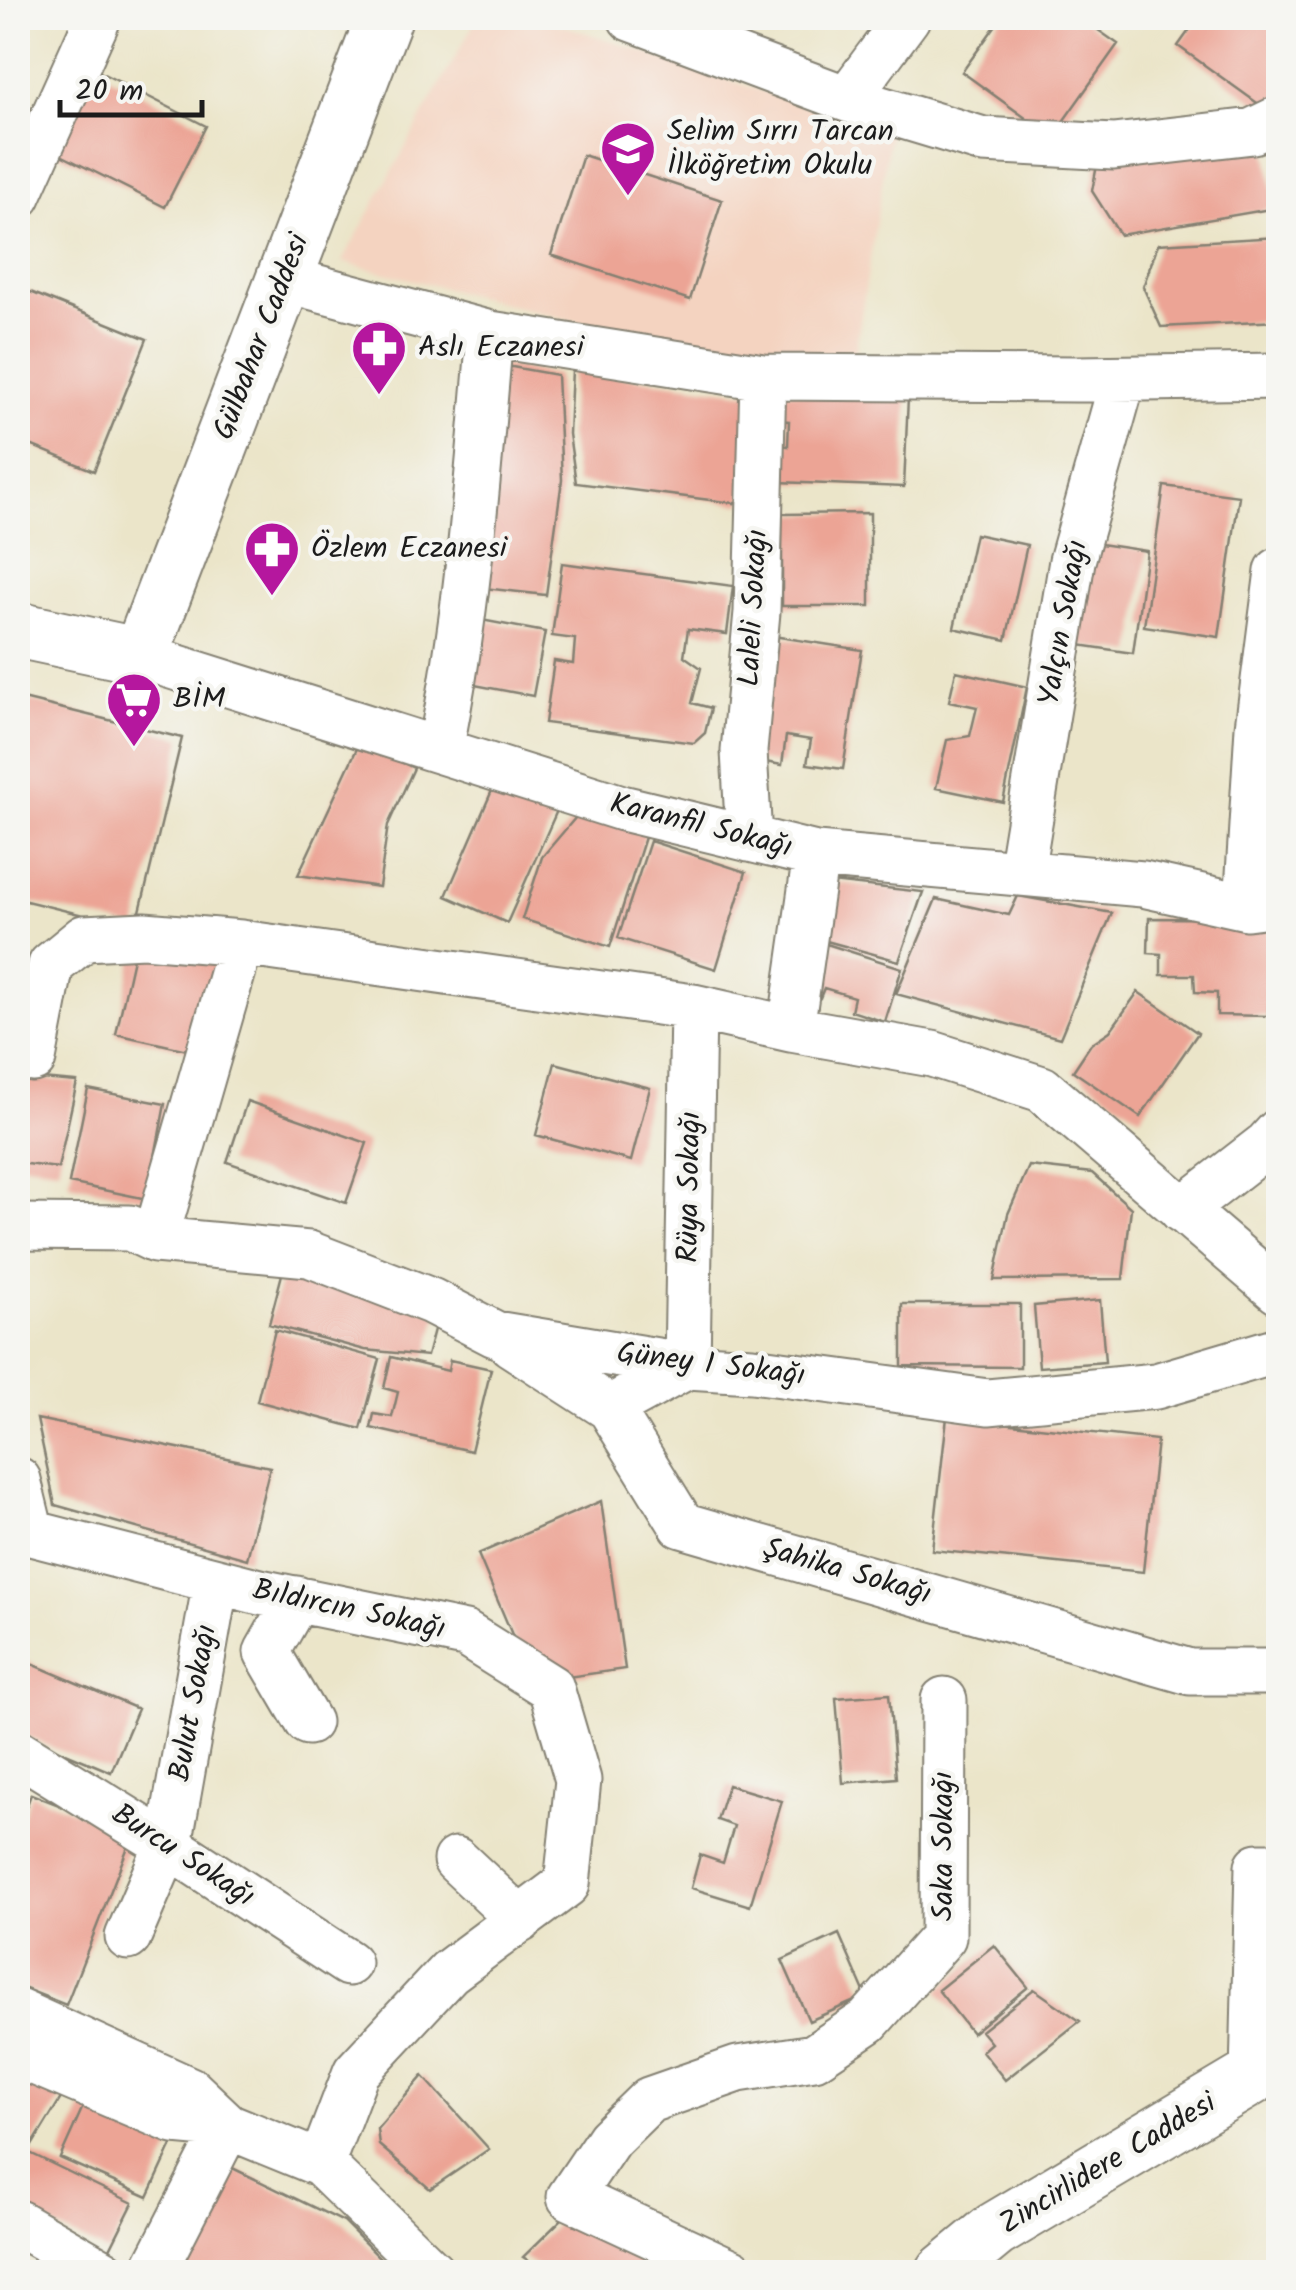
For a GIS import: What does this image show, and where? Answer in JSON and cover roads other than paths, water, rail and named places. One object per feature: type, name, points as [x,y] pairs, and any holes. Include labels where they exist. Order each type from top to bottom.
[{"type":"street","points":[[18,196],[98,18]]},
{"type":"street","name":"Gülbahar Caddesi","points":[[140,656],[384,18]]},
{"type":"street","points":[[631,18],[848,99],[983,140],[1114,148],[1253,131],[1278,119]]},
{"type":"street","points":[[848,99],[907,18]]},
{"type":"street","points":[[284,279],[490,334],[764,377],[1124,379],[1276,388]]},
{"type":"street","points":[[440,750],[454,680],[473,528],[490,334]]},
{"type":"street","name":"Laleli Sokağı","points":[[749,839],[744,751],[756,612],[764,377]]},
{"type":"street","name":"Yalçın Sokağı","points":[[1021,872],[1072,561],[1124,379]]},
{"type":"street","points":[[1263,905],[1258,727],[1278,571]]},
{"type":"street","points":[[18,630],[140,656]]},
{"type":"street","name":"Karanfil Sokağı","points":[[140,656],[622,808],[816,854],[1143,884],[1263,905]]},
{"type":"street","points":[[791,1029],[816,854]]},
{"type":"street","points":[[18,1057],[33,1058],[52,966],[84,938],[144,935],[241,943],[694,1007],[932,1054],[1042,1088],[1278,1291]]},
{"type":"street","points":[[155,1240],[241,943]]},
{"type":"street","name":"Rüya Sokağı","points":[[687,1366],[694,1007]]},
{"type":"street","points":[[1182,1210],[1278,1132]]},
{"type":"street","name":"Güney 1 Sokağı","points":[[18,1227],[130,1228],[155,1240],[310,1254],[431,1301],[495,1334],[687,1366],[752,1370],[988,1402],[1156,1386],[1278,1350]]},
{"type":"street","name":"Şahika Sokağı","points":[[495,1334],[610,1408],[682,1525],[1190,1672],[1278,1672]]},
{"type":"street","points":[[610,1408],[687,1366]]},
{"type":"street","name":"Bıldırcın Sokağı","points":[[18,1480],[24,1533],[297,1599],[465,1634],[551,1688],[578,1780],[567,1884],[449,1972],[356,2072],[322,2164]]},
{"type":"street","name":"Bulut Sokağı","points":[[128,1937],[168,1845],[216,1580]]},
{"type":"street","points":[[297,1599],[267,1652],[308,1722]]},
{"type":"street","name":"Saka Sokağı","points":[[677,2261],[570,2196],[610,2139],[649,2100],[738,2069],[814,2057],[868,2021],[943,1937],[944,1700]]},
{"type":"street","name":"Burcu Sokağı","points":[[18,1752],[348,1963]]},
{"type":"street","points":[[456,1860],[520,1920]]},
{"type":"street","points":[[1266,2074],[1258,1866],[1278,1866]]},
{"type":"street","points":[[18,2012],[190,2090],[228,2126]]},
{"type":"street","points":[[18,2054],[174,2122],[228,2126],[322,2164],[432,2272]]},
{"type":"street","name":"Zincirlidere Caddesi","points":[[944,2272],[996,2230],[1266,2074]]},
{"type":"street","points":[[153,2272],[228,2126]]},
{"type":"street","points":[[18,2223],[103,2272]]},
{"type":"street","points":[[677,2261],[732,2272]]},
{"type":"place","name":"Selim Sırrı Tarcan İlköğretim Okulu","points":[[628,198]]},
{"type":"place","name":"Aslı Eczanesi","points":[[379,397]]},
{"type":"place","name":"Özlem Eczanesi","points":[[272,598]]},
{"type":"place","name":"BİM","points":[[134,749]]}]
